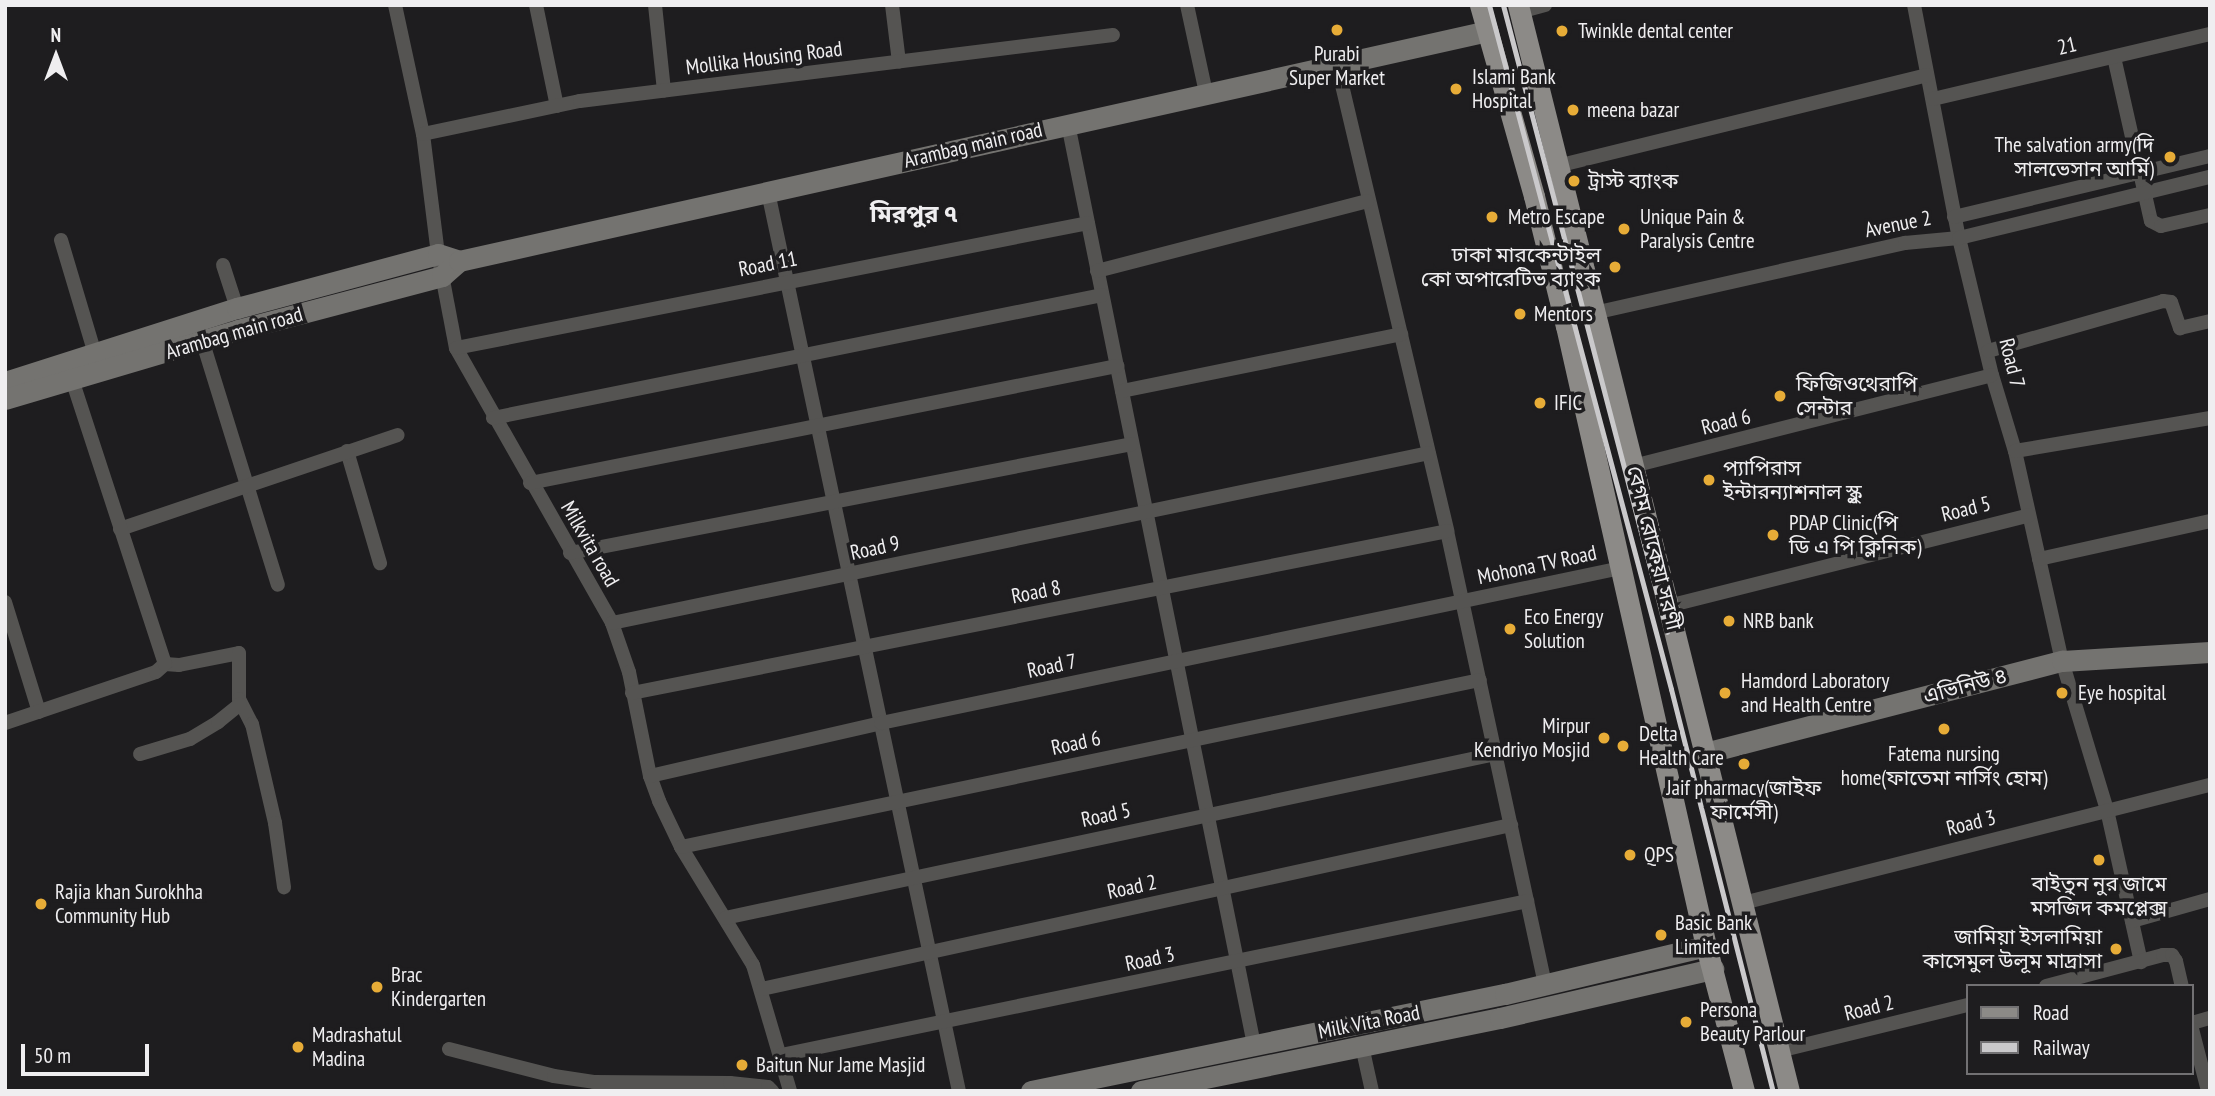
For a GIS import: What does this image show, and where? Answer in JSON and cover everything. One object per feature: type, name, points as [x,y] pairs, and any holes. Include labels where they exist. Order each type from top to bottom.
[{"type":"main road","name":"বেগম রোকেয়া সরণী","points":[[1480,5],[1538,209],[1706,946],[1744,1091]]},
{"type":"main road","name":"বেগম রোকেয়া সরণী","points":[[1518,9],[1789,1091]]},
{"type":"street","name":"Milkvita road","points":[[395,5],[423,134],[438,254],[456,348],[530,484],[612,623],[623,653],[650,776],[681,847],[753,965],[790,1091]]},
{"type":"street","points":[[536,5],[556,106]]},
{"type":"street","points":[[655,5],[664,91]]},
{"type":"street","points":[[892,5],[898,62]]},
{"type":"street","points":[[1187,5],[1206,93]]},
{"type":"street","points":[[1518,9],[1545,5]]},
{"type":"street","name":"Road 7","points":[[1914,5],[1954,217],[1992,375],[2015,452],[2062,661]]},
{"type":"street","name":"Arambag main road","points":[[5,382],[203,343],[238,330],[442,275],[459,261],[1488,31]]},
{"type":"street","name":"21","points":[[1933,99],[2210,34]]},
{"type":"street","name":"Mollika Housing Road","points":[[423,134],[556,106],[1113,35]]},
{"type":"street","points":[[2114,57],[2140,173],[2155,225],[2210,215]]},
{"type":"street","points":[[1337,64],[1367,201],[1447,531],[1545,985]]},
{"type":"street","points":[[1558,166],[1927,75]]},
{"type":"street","points":[[1068,124],[1254,1045]]},
{"type":"street","name":"Avenue 2","points":[[1954,217],[2210,156]]},
{"type":"street","name":"Avenue 2","points":[[1594,313],[1905,243],[1959,238],[2210,177]]},
{"type":"street","points":[[768,192],[958,1091]]},
{"type":"street","points":[[1097,271],[1367,201]]},
{"type":"street","name":"Road 11","points":[[456,348],[1088,223]]},
{"type":"street","points":[[61,240],[95,354]]},
{"type":"street","points":[[438,254],[459,261]]},
{"type":"street","name":"Arambag main road","points":[[5,399],[69,371],[95,354],[237,308],[438,254]]},
{"type":"street","points":[[223,265],[237,308]]},
{"type":"street","points":[[494,418],[1102,295]]},
{"type":"street","points":[[1988,351],[2164,301],[2171,302],[2180,328],[2210,321]]},
{"type":"street","points":[[1122,391],[1401,334]]},
{"type":"street","points":[[203,343],[278,585]]},
{"type":"street","points":[[530,484],[1117,366]]},
{"type":"street","points":[[69,371],[165,664]]},
{"type":"street","name":"Road 6","points":[[1633,466],[1992,375]]},
{"type":"street","points":[[2015,452],[2210,418]]},
{"type":"street","points":[[120,528],[398,435]]},
{"type":"street","points":[[570,553],[1132,443]]},
{"type":"street","points":[[347,452],[380,563]]},
{"type":"street","name":"Road 9","points":[[612,623],[1429,453]]},
{"type":"street","name":"Road 5","points":[[1668,606],[2029,515]]},
{"type":"street","points":[[2039,559],[2210,521]]},
{"type":"street","name":"Road 8","points":[[632,693],[1447,531]]},
{"type":"street","name":"Mohona TV Road","points":[[1463,603],[1621,568]]},
{"type":"street","points":[[5,602],[39,712]]},
{"type":"street","name":"Road 7","points":[[650,776],[881,723],[1463,603]]},
{"type":"street","name":"এভিনিউ ৪","points":[[1705,754],[2062,661],[2210,652]]},
{"type":"street","points":[[5,723],[156,672],[165,664],[239,653],[240,704],[250,718],[275,823],[284,887]]},
{"type":"street","points":[[2062,661],[2107,810],[2141,962]]},
{"type":"street","name":"Road 6","points":[[681,847],[1479,680]]},
{"type":"street","points":[[140,754],[190,739],[240,704]]},
{"type":"street","name":"Road 5","points":[[725,918],[1495,754]]},
{"type":"street","name":"Road 3","points":[[1743,903],[2210,785]]},
{"type":"street","name":"Road 2","points":[[762,989],[1511,825]]},
{"type":"street","points":[[2132,921],[2210,899]]},
{"type":"street","name":"Road 3","points":[[781,1055],[1527,901]]},
{"type":"street","name":"Milk Vita Road","points":[[1031,1091],[1545,985],[1706,946]]},
{"type":"street","points":[[2054,984],[2172,956],[2181,984]]},
{"type":"street","name":"Milk Vita Road","points":[[1141,1091],[1363,1046],[1713,969]]},
{"type":"street","name":"Road 2","points":[[1779,1051],[1966,1005]]},
{"type":"street","points":[[2194,1039],[2206,1090]]},
{"type":"street","points":[[1363,1046],[1372,1091]]},
{"type":"street","points":[[449,1049],[567,1078],[635,1084],[730,1083],[768,1087],[772,1091]]},
{"type":"railway","points":[[1489,5],[1671,689],[1773,1091]]},
{"type":"railway","points":[[1503,5],[1667,632]]},
{"type":"place","name":"Purabi Super Market","points":[[1337,30]]},
{"type":"place","name":"Twinkle dental center","points":[[1562,31]]},
{"type":"place","name":"Islami Bank Hospital","points":[[1456,89]]},
{"type":"place","name":"meena bazar","points":[[1573,110]]},
{"type":"place","name":"The salvation army(দি সালভেসান আর্মি)","points":[[2170,157]]},
{"type":"place","name":"ট্রাস্ট ব্যাংক","points":[[1574,181]]},
{"type":"place","name":"Metro Escape","points":[[1492,217]]},
{"type":"place","name":"Unique Pain & Paralysis Centre","points":[[1624,229]]},
{"type":"place","name":"ঢাকা মারকেন্টাইল কো অপারেটিভ ব্যাংক","points":[[1615,267]]},
{"type":"place","name":"Mentors","points":[[1520,314]]},
{"type":"place","name":"ফিজিওথেরাপি সেন্টার","points":[[1780,396]]},
{"type":"place","name":"IFIC","points":[[1540,403]]},
{"type":"place","name":"প্যাপিরাস ইন্টারন্যাশনাল স্কুল","points":[[1709,480]]},
{"type":"place","name":"PDAP Clinic(পি ডি এ পি ক্লিনিক)","points":[[1773,535]]},
{"type":"place","name":"NRB bank","points":[[1729,621]]},
{"type":"place","name":"Eco Energy Solution","points":[[1510,629]]},
{"type":"place","name":"Hamdord Laboratory and Health Centre","points":[[1725,693]]},
{"type":"place","name":"Eye hospital","points":[[2062,693]]},
{"type":"place","name":"Fatema nursing home(ফাতেমা নার্সিং হোম)","points":[[1944,729]]},
{"type":"place","name":"Mirpur Kendriyo Mosjid","points":[[1604,738]]},
{"type":"place","name":"Delta Health Care","points":[[1623,746]]},
{"type":"place","name":"Jaif pharmacy(জাইফ ফার্মেসী)","points":[[1744,764]]},
{"type":"place","name":"QPS","points":[[1630,855]]},
{"type":"place","name":"বাইতুন নুর জামে মসজিদ কমপ্লেক্স","points":[[2099,860]]},
{"type":"place","name":"Rajia khan Surokhha Community Hub","points":[[41,904]]},
{"type":"place","name":"Basic Bank Limited","points":[[1661,935]]},
{"type":"place","name":"জামিয়া ইসলামিয়া কাসেমুল উলূম মাদ্রাসা","points":[[2116,949]]},
{"type":"place","name":"Brac Kindergarten","points":[[377,987]]},
{"type":"place","name":"Persona Beauty Parlour","points":[[1686,1022]]},
{"type":"place","name":"Madrashatul Madina","points":[[298,1047]]},
{"type":"place","name":"Baitun Nur Jame Masjid","points":[[742,1065]]},
{"type":"district","name":"মিরপুর ৭","points":[[914,214]]}]
